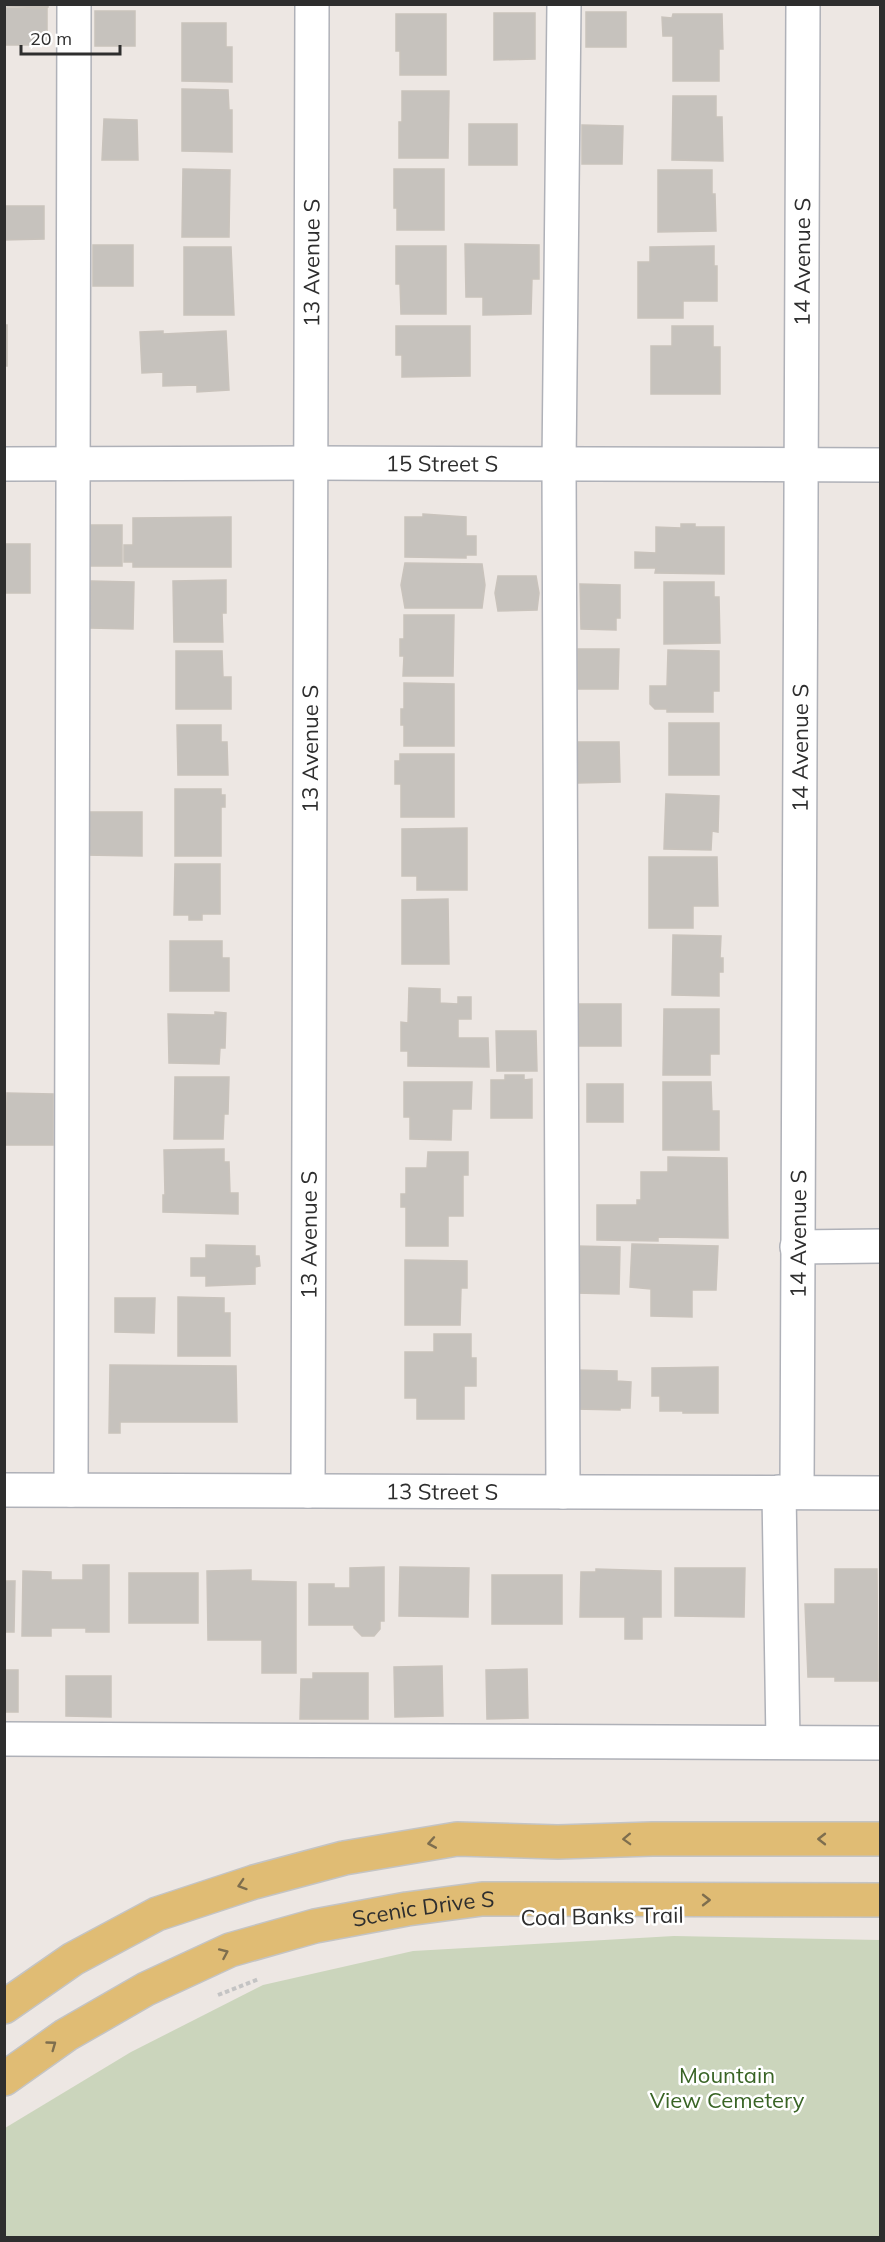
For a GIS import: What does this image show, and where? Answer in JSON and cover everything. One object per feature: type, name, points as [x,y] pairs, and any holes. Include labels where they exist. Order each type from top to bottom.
[{"type":"main road","points":[[4,2007],[72,1959],[157,1914],[254,1882],[344,1858],[457,1839],[558,1842],[652,1839],[880,1839]]},
{"type":"main road","name":"Scenic Drive S","points":[[4,2079],[66,2035],[146,1989],[230,1950],[315,1926],[407,1909],[482,1899],[880,1900]]},
{"type":"street","points":[[71,1490],[74,4]]},
{"type":"street","name":"13 Avenue S","points":[[308,1491],[312,4]]},
{"type":"street","points":[[563,1492],[559,464],[564,4]]},
{"type":"street","name":"14 Avenue S","points":[[783,1742],[788,1492],[797,1247],[803,4]]},
{"type":"street","name":"15 Street S","points":[[4,464],[880,465]]},
{"type":"street","points":[[797,1247],[880,1246]]},
{"type":"street","name":"13 Street S","points":[[4,1490],[880,1493]]},
{"type":"street","points":[[4,1739],[880,1743]]},
{"type":"path","points":[[216,1996],[268,1975]]},
{"type":"green space","name":"Mountain View Cemetery","points":[[674,1936],[880,1940],[880,2237],[5,2237],[5,2128],[131,2052],[263,1985],[413,1951]]},
{"type":"building","points":[[7,4],[48,4],[48,7],[7,6]]},
{"type":"building","points":[[5,8],[47,8],[47,45],[5,45]]},
{"type":"building","points":[[95,11],[135,11],[135,46],[95,46]]},
{"type":"building","points":[[586,12],[626,12],[626,47],[586,47]]},
{"type":"building","points":[[494,13],[535,13],[535,59],[494,60]]},
{"type":"building","points":[[396,14],[446,14],[446,75],[400,75],[400,51],[396,51]]},
{"type":"building","points":[[673,14],[722,14],[723,49],[719,49],[719,81],[673,81],[673,36],[663,36],[662,17],[672,18]]},
{"type":"building","points":[[182,23],[226,23],[226,47],[232,47],[232,82],[182,81]]},
{"type":"building","points":[[182,89],[228,90],[229,110],[232,110],[232,152],[182,151]]},
{"type":"building","points":[[402,91],[449,91],[448,158],[399,158]]},
{"type":"building","points":[[673,96],[716,96],[716,117],[722,117],[723,161],[672,160]]},
{"type":"building","points":[[104,119],[137,120],[138,160],[102,160]]},
{"type":"building","points":[[469,124],[517,124],[517,165],[469,165]]},
{"type":"building","points":[[582,125],[623,126],[622,164],[582,164]]},
{"type":"building","points":[[183,169],[230,170],[229,237],[182,237]]},
{"type":"building","points":[[394,169],[444,169],[444,230],[397,230],[397,208],[394,208]]},
{"type":"building","points":[[658,170],[712,170],[716,231],[658,232]]},
{"type":"building","points":[[4,206],[44,206],[44,239],[4,240]]},
{"type":"building","points":[[465,244],[539,245],[539,279],[532,279],[531,314],[483,315],[483,297],[466,297]]},
{"type":"building","points":[[93,245],[133,245],[133,286],[93,286]]},
{"type":"building","points":[[396,246],[446,246],[446,314],[401,314],[400,284],[396,284]]},
{"type":"building","points":[[714,246],[714,266],[717,266],[717,301],[683,301],[683,318],[638,318],[638,262],[650,262],[650,247]]},
{"type":"building","points":[[184,247],[231,247],[234,315],[184,315]]},
{"type":"building","points":[[4,325],[7,325],[7,366],[4,366]]},
{"type":"building","points":[[396,326],[470,326],[470,376],[402,377],[402,355],[396,355]]},
{"type":"building","points":[[672,326],[713,326],[713,347],[720,347],[720,394],[651,394],[651,346],[672,346]]},
{"type":"building","points":[[163,331],[163,334],[226,331],[229,390],[197,392],[197,385],[163,386],[163,372],[142,373],[140,332]]},
{"type":"building","points":[[423,514],[466,517],[466,536],[476,536],[476,555],[466,555],[466,558],[405,557],[405,517],[423,517]]},
{"type":"building","points":[[231,517],[231,567],[133,567],[133,562],[124,562],[124,545],[133,545],[133,518]]},
{"type":"building","points":[[681,524],[695,524],[695,527],[724,527],[724,574],[655,573],[656,568],[635,568],[635,552],[656,553],[656,527],[681,528]]},
{"type":"building","points":[[84,525],[122,525],[122,566],[84,566]]},
{"type":"building","points":[[4,544],[30,544],[30,593],[4,593]]},
{"type":"building","points":[[405,563],[482,564],[485,585],[482,608],[405,608],[401,585]]},
{"type":"building","points":[[498,576],[536,576],[539,593],[537,610],[498,611],[495,593]]},
{"type":"building","points":[[226,580],[226,613],[222,613],[223,642],[174,642],[173,581]]},
{"type":"building","points":[[91,581],[134,582],[133,629],[90,628]]},
{"type":"building","points":[[664,582],[714,582],[714,597],[719,597],[720,643],[664,644]]},
{"type":"building","points":[[580,584],[620,585],[620,618],[616,618],[616,630],[581,629]]},
{"type":"building","points":[[404,615],[454,615],[453,676],[403,676],[404,656],[400,656],[400,639],[404,639]]},
{"type":"building","points":[[578,649],[619,649],[618,689],[578,689]]},
{"type":"building","points":[[668,650],[719,651],[719,691],[713,691],[713,712],[667,712],[667,709],[655,709],[650,704],[650,686],[667,686]]},
{"type":"building","points":[[176,651],[222,651],[223,677],[231,677],[231,709],[176,709]]},
{"type":"building","points":[[404,683],[454,684],[454,746],[404,746],[401,709],[404,709]]},
{"type":"building","points":[[669,723],[719,723],[719,775],[669,775]]},
{"type":"building","points":[[177,725],[221,725],[221,742],[227,742],[228,775],[178,775]]},
{"type":"building","points":[[577,742],[619,742],[620,782],[578,783]]},
{"type":"building","points":[[400,754],[454,754],[454,817],[401,817],[401,784],[395,784],[395,761],[400,761]]},
{"type":"building","points":[[175,789],[221,789],[221,795],[225,795],[225,807],[221,807],[221,856],[175,856]]},
{"type":"building","points":[[666,794],[719,796],[718,832],[712,831],[711,850],[664,849]]},
{"type":"building","points":[[84,812],[142,812],[142,856],[84,855]]},
{"type":"building","points":[[467,828],[467,890],[417,890],[417,876],[402,876],[402,829]]},
{"type":"building","points":[[649,857],[717,857],[718,906],[693,906],[693,928],[649,928]]},
{"type":"building","points":[[175,864],[220,864],[220,914],[202,914],[202,920],[189,920],[189,915],[174,915]]},
{"type":"building","points":[[448,899],[449,964],[402,964],[402,900]]},
{"type":"building","points":[[673,935],[721,936],[720,958],[723,958],[723,972],[719,972],[719,996],[672,995]]},
{"type":"building","points":[[170,941],[222,941],[222,958],[229,958],[229,991],[170,991]]},
{"type":"building","points":[[409,988],[440,989],[440,1003],[458,1004],[458,997],[471,997],[471,1019],[458,1019],[458,1038],[488,1038],[489,1067],[408,1066],[408,1051],[401,1051],[401,1022],[408,1023]]},
{"type":"building","points":[[579,1004],[621,1004],[621,1046],[579,1046]]},
{"type":"building","points":[[664,1009],[719,1009],[719,1054],[710,1054],[710,1075],[663,1075]]},
{"type":"building","points":[[215,1012],[226,1013],[225,1048],[220,1048],[219,1064],[169,1063],[168,1014],[215,1015]]},
{"type":"building","points":[[496,1031],[536,1031],[537,1071],[497,1071]]},
{"type":"building","points":[[505,1075],[524,1075],[524,1080],[532,1079],[532,1118],[491,1118],[491,1080],[505,1080]]},
{"type":"building","points":[[175,1077],[229,1077],[228,1114],[224,1114],[223,1139],[174,1139]]},
{"type":"building","points":[[404,1082],[472,1082],[471,1109],[452,1109],[451,1140],[410,1139],[410,1117],[404,1117]]},
{"type":"building","points":[[663,1082],[711,1082],[712,1111],[719,1111],[719,1150],[663,1150]]},
{"type":"building","points":[[587,1084],[623,1084],[623,1122],[587,1122]]},
{"type":"building","points":[[7,1093],[53,1094],[53,1145],[6,1145]]},
{"type":"building","points":[[224,1149],[224,1162],[229,1162],[230,1193],[238,1193],[238,1214],[163,1212],[164,1150]]},
{"type":"building","points":[[428,1152],[468,1152],[468,1175],[463,1175],[463,1216],[448,1216],[448,1246],[406,1246],[406,1207],[401,1207],[401,1194],[406,1194],[406,1168],[427,1168]]},
{"type":"building","points":[[668,1157],[727,1158],[728,1238],[658,1237],[658,1241],[597,1240],[597,1205],[637,1205],[637,1200],[641,1200],[641,1172],[668,1172]]},
{"type":"building","points":[[632,1244],[718,1246],[716,1290],[692,1290],[692,1317],[651,1316],[651,1289],[630,1287]]},
{"type":"building","points":[[206,1245],[255,1246],[255,1256],[259,1256],[260,1266],[255,1267],[255,1284],[206,1286],[206,1276],[191,1276],[191,1258],[206,1258]]},
{"type":"building","points":[[576,1246],[620,1247],[619,1294],[575,1293]]},
{"type":"building","points":[[405,1260],[467,1261],[467,1288],[461,1288],[460,1325],[405,1325]]},
{"type":"building","points":[[178,1297],[224,1298],[224,1313],[230,1313],[230,1356],[178,1356]]},
{"type":"building","points":[[115,1298],[155,1298],[154,1333],[115,1332]]},
{"type":"building","points":[[434,1334],[471,1334],[471,1358],[476,1358],[476,1386],[464,1386],[464,1419],[417,1419],[417,1398],[405,1398],[405,1352],[434,1352]]},
{"type":"building","points":[[110,1365],[236,1366],[237,1422],[120,1422],[120,1433],[109,1433]]},
{"type":"building","points":[[718,1367],[718,1413],[660,1411],[660,1396],[652,1396],[652,1368]]},
{"type":"building","points":[[576,1370],[617,1371],[617,1381],[631,1382],[630,1408],[620,1408],[620,1410],[575,1409]]},
{"type":"building","points":[[83,1565],[109,1565],[109,1632],[86,1632],[86,1628],[51,1628],[51,1636],[22,1636],[23,1571],[51,1572],[51,1580],[83,1580]]},
{"type":"building","points":[[384,1567],[384,1621],[380,1621],[380,1629],[374,1636],[362,1636],[354,1625],[309,1625],[309,1584],[334,1584],[334,1588],[350,1588],[350,1568]]},
{"type":"building","points":[[400,1567],[469,1568],[468,1617],[399,1616]]},
{"type":"building","points":[[675,1568],[745,1568],[744,1617],[675,1616]]},
{"type":"building","points":[[596,1569],[661,1571],[661,1617],[642,1617],[642,1639],[625,1639],[625,1617],[580,1617],[581,1572],[596,1572]]},
{"type":"building","points":[[835,1569],[877,1569],[878,1681],[835,1681],[835,1677],[808,1677],[805,1604],[835,1604]]},
{"type":"building","points":[[251,1570],[251,1581],[296,1582],[296,1673],[262,1673],[262,1640],[208,1640],[207,1571]]},
{"type":"building","points":[[129,1573],[198,1573],[198,1623],[129,1623]]},
{"type":"building","points":[[492,1575],[562,1575],[562,1624],[492,1624]]},
{"type":"building","points":[[4,1581],[15,1581],[14,1632],[4,1632]]},
{"type":"building","points":[[442,1666],[443,1716],[395,1717],[394,1667]]},
{"type":"building","points":[[527,1669],[528,1718],[487,1719],[486,1670]]},
{"type":"building","points":[[4,1670],[18,1670],[18,1712],[4,1712]]},
{"type":"building","points":[[313,1673],[368,1673],[368,1719],[300,1719],[301,1679],[313,1679]]},
{"type":"building","points":[[66,1676],[111,1676],[111,1717],[66,1716]]}]
